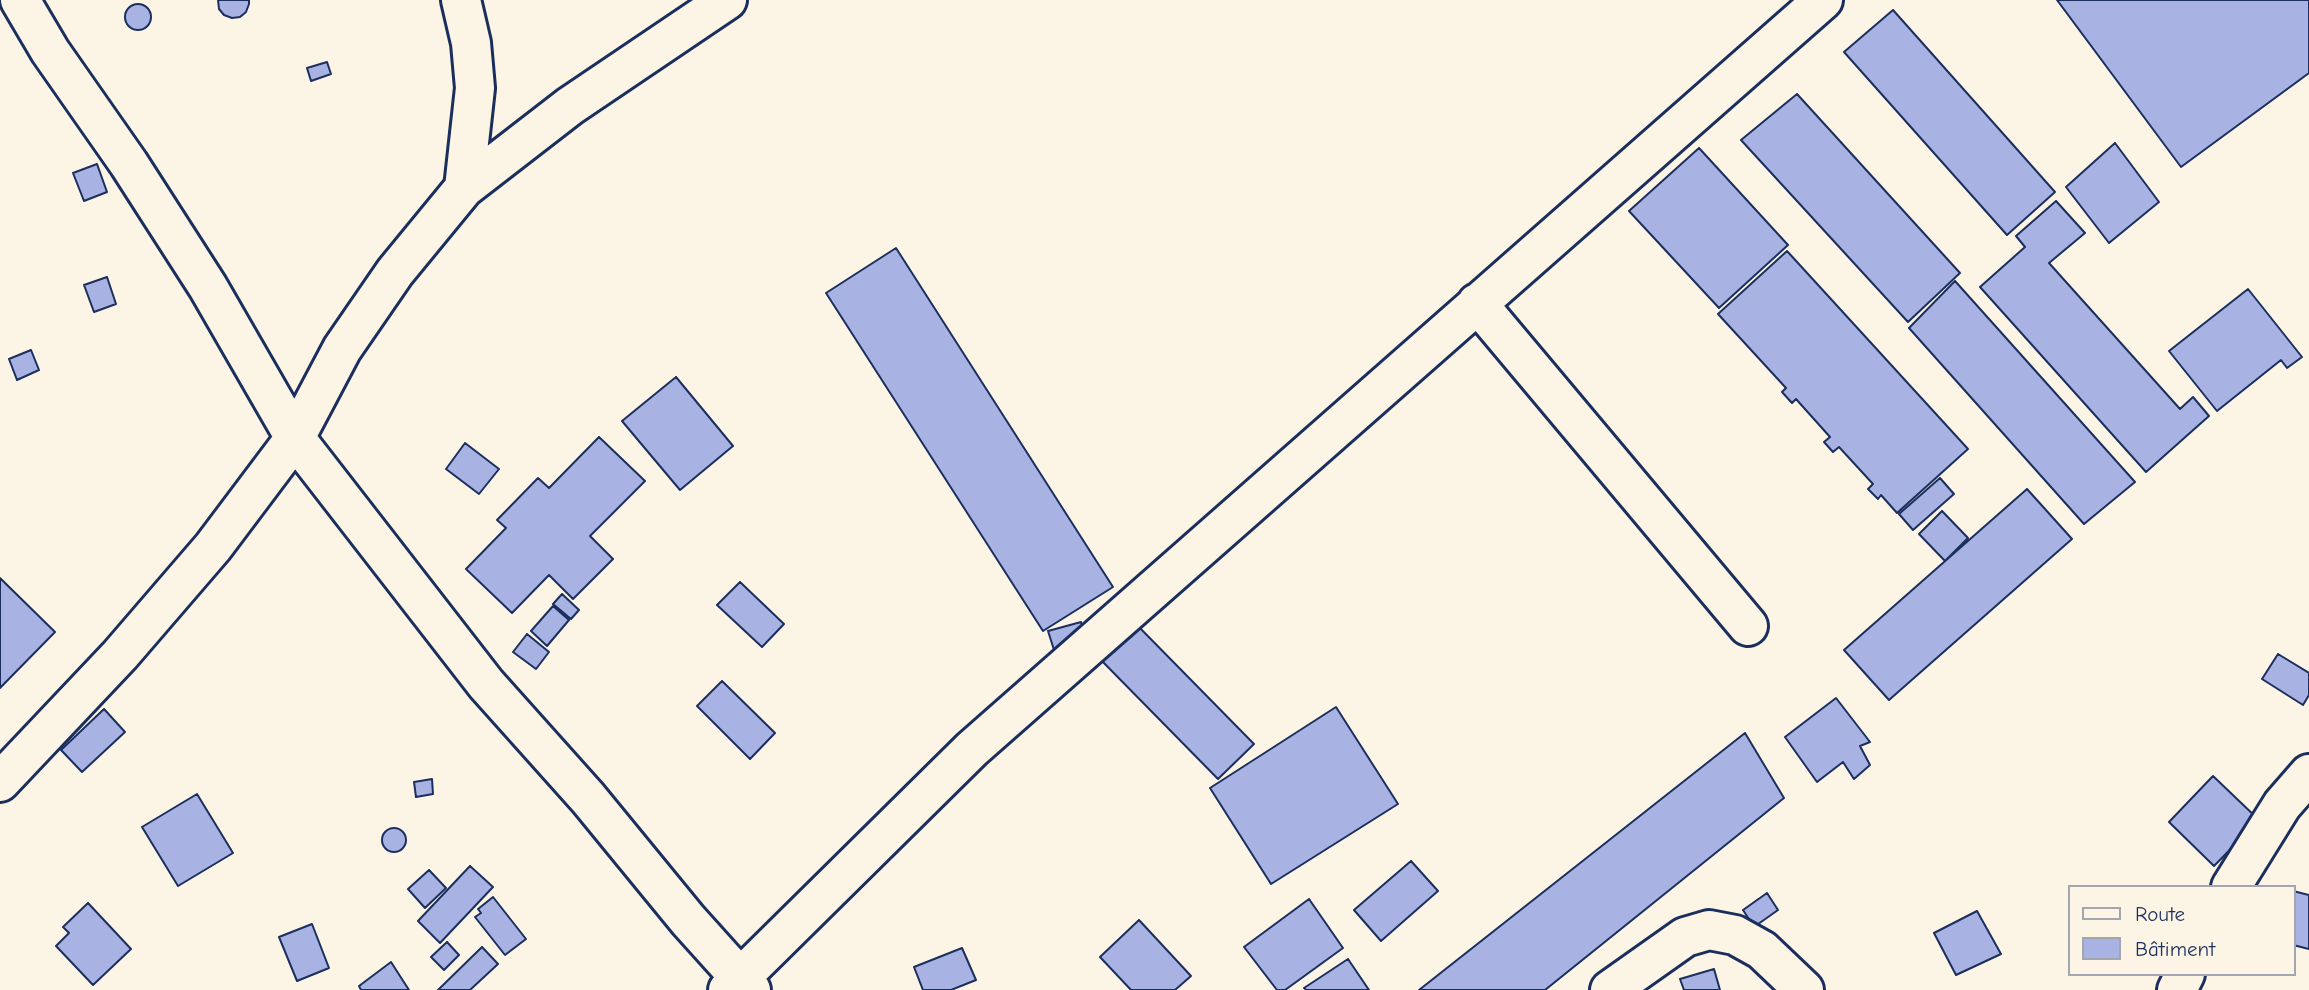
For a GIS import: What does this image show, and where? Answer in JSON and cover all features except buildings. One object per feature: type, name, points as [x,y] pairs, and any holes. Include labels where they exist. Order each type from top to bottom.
[{"type":"street","points":[[20,0],[50,51],[129,164],[208,288],[295,438],[486,684],[588,798],[739,986],[972,749],[1823,0]]},
{"type":"street","points":[[461,0],[471,43],[475,88],[464,188]]},
{"type":"street","points":[[0,782],[120,655],[196,567],[295,438],[342,349],[395,272],[464,188],[570,106],[727,0]]},
{"type":"street","points":[[1477,303],[1748,626]]},
{"type":"street","points":[[2232,885],[2282,805],[2309,774]]},
{"type":"street","points":[[1610,990],[1685,937],[1709,930],[1735,936],[1762,950],[1804,990]]}]
